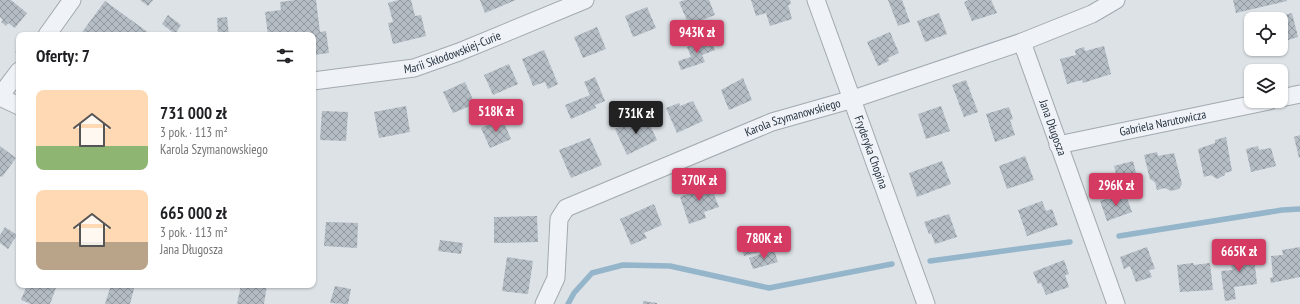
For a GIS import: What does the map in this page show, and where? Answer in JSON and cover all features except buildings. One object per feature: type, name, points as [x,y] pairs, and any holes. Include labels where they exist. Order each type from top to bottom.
[{"type":"street","points":[[49,32],[72,0]]},
{"type":"street","name":"Marii Skłodowskiej-Curie","points":[[316,81],[414,68],[459,52],[585,0]]},
{"type":"street","name":"Fryderyka Chopina","points":[[816,0],[926,304]]},
{"type":"street","name":"Karola Szymanowskiego","points":[[544,304],[556,278],[559,219],[566,208],[772,122],[853,99],[1022,42],[1092,14],[1116,0]]},
{"type":"street","name":"Jana Długosza","points":[[1022,42],[1116,304]]},
{"type":"street","points":[[16,75],[0,97],[16,105]]},
{"type":"street","points":[[1288,97],[1300,94]]},
{"type":"street","name":"Gabriela Narutowicza","points":[[1058,145],[1244,106]]},
{"type":"waterway","points":[[1119,236],[1282,210],[1300,209]]},
{"type":"waterway","points":[[930,261],[1070,242]]},
{"type":"waterway","points":[[568,304],[574,293],[592,273],[623,265],[670,266],[769,288],[892,264]]}]
